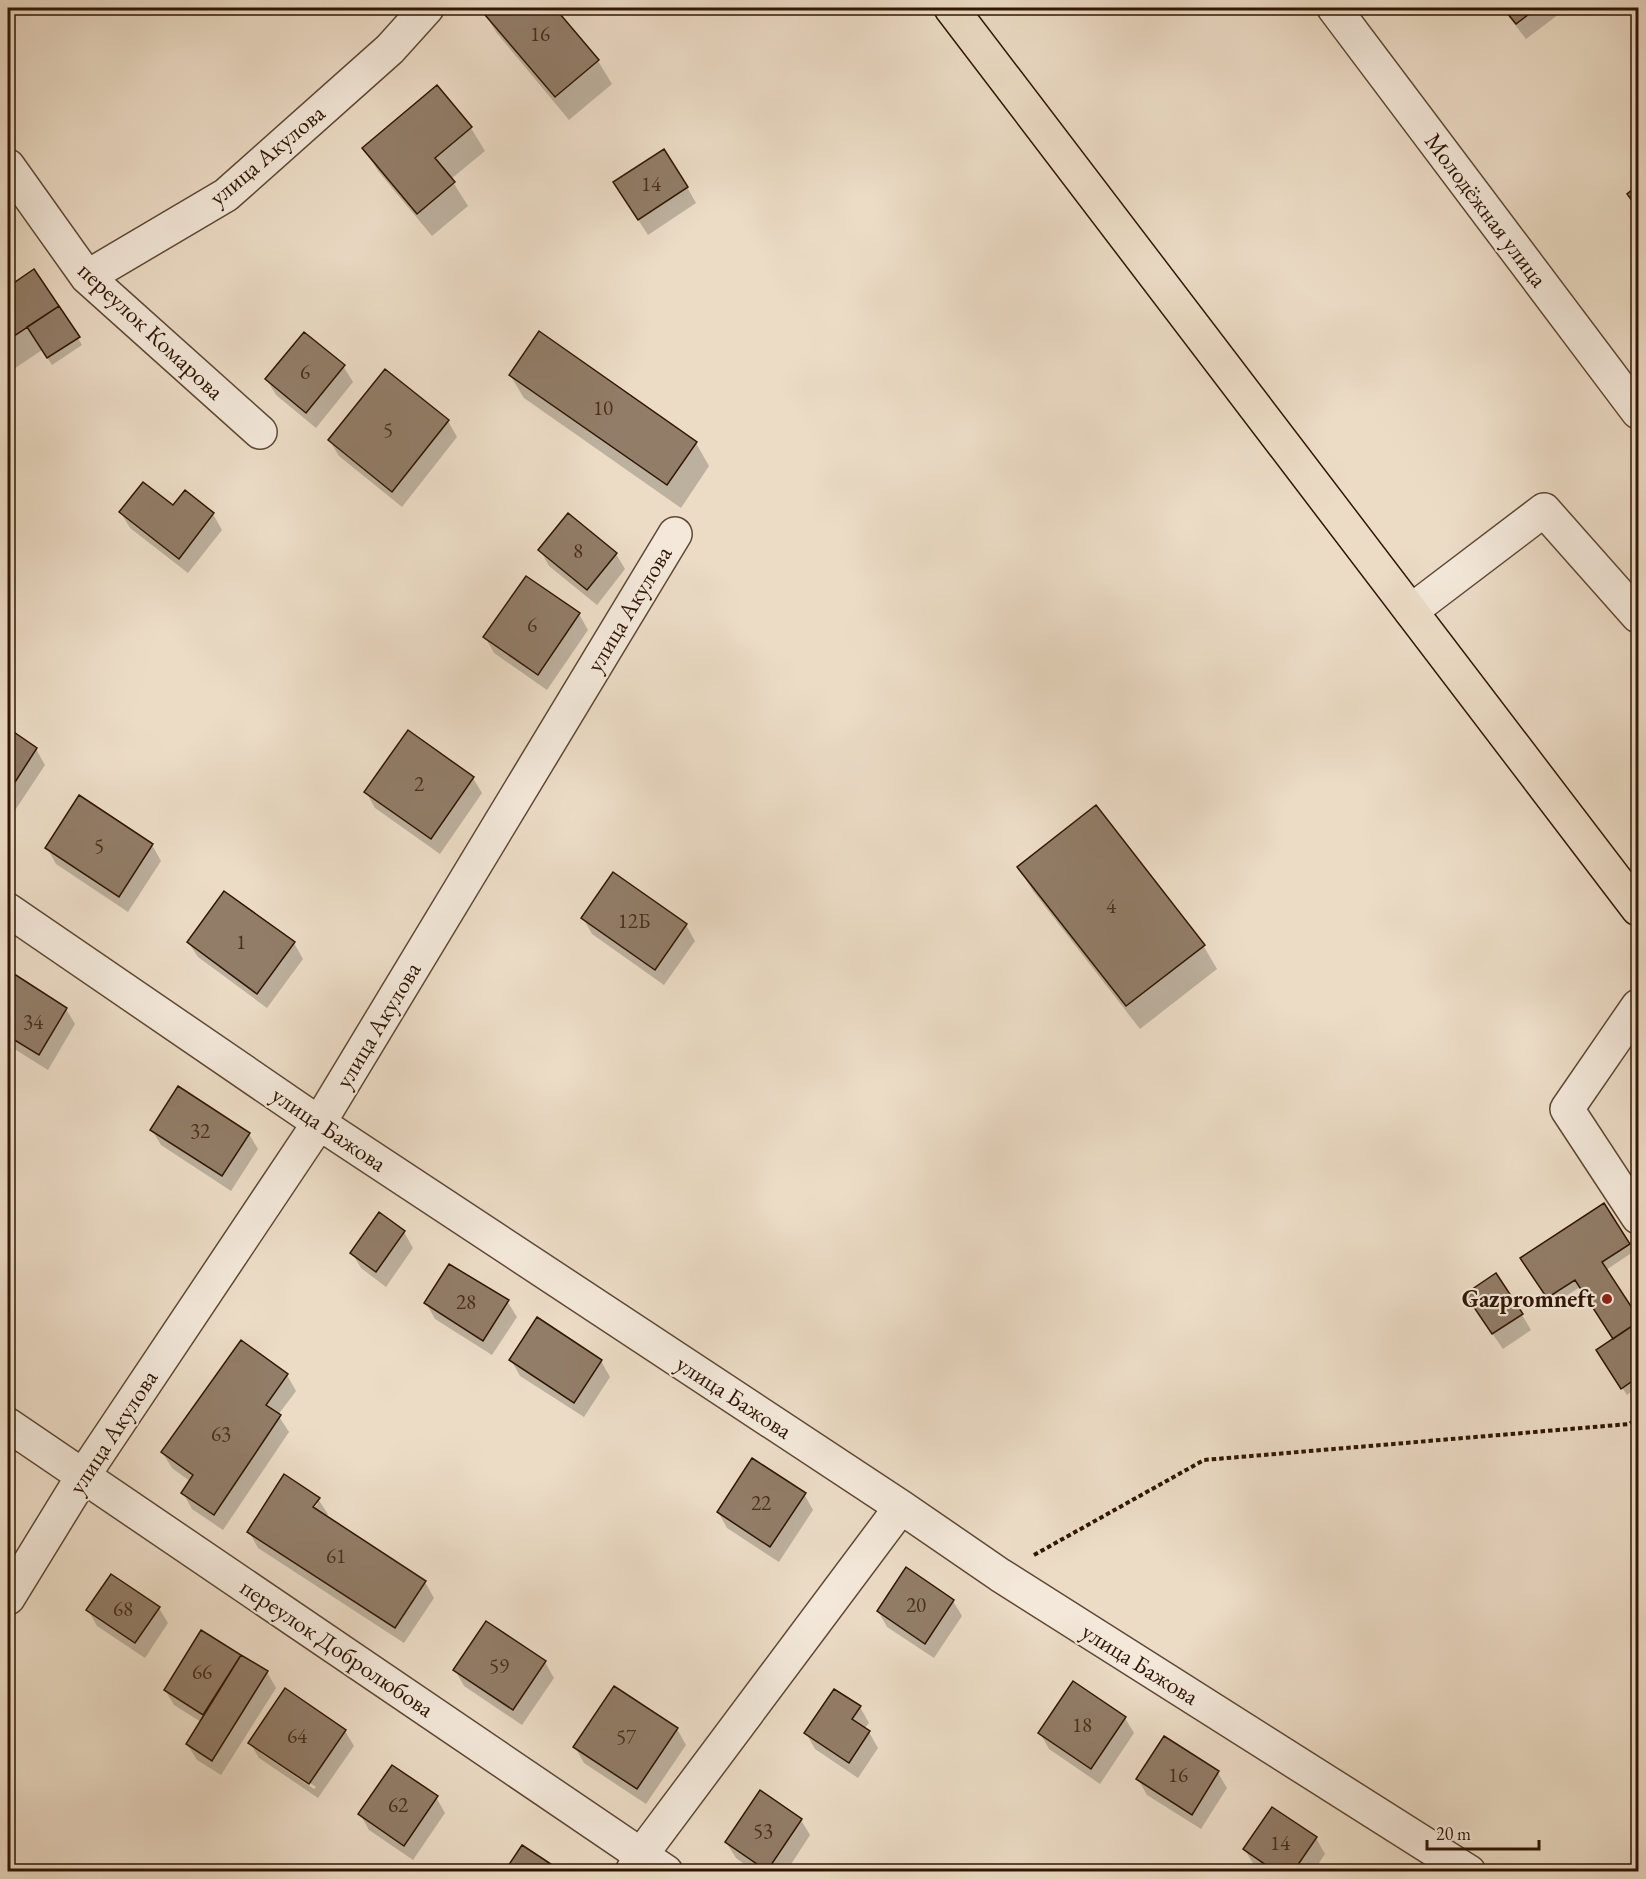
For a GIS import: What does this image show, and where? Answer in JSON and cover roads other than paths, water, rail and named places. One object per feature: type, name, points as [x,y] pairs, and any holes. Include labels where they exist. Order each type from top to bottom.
[{"type":"main road","points":[[951,8],[1638,909]]},
{"type":"street","name":"улица Акулова","points":[[87,277],[226,195],[390,49],[427,8]]},
{"type":"street","name":"Молодёжная улица","points":[[1334,8],[1638,412]]},
{"type":"street","name":"переулок Комарова","points":[[8,166],[87,277],[260,432]]},
{"type":"street","points":[[1411,611],[1544,510],[1638,616]]},
{"type":"street","name":"улица Акулова","points":[[8,1598],[83,1476],[319,1123],[675,534]]},
{"type":"street","name":"улица Бажова","points":[[8,910],[319,1123],[901,1507],[1000,1575],[1469,1872]]},
{"type":"street","points":[[1638,1006],[1567,1108],[1638,1217]]},
{"type":"street","name":"переулок Добролюбова","points":[[8,1425],[646,1866]]},
{"type":"street","points":[[646,1866],[901,1507]]},
{"type":"place","name":"Gazpromneft","points":[[1607,1299]]}]
